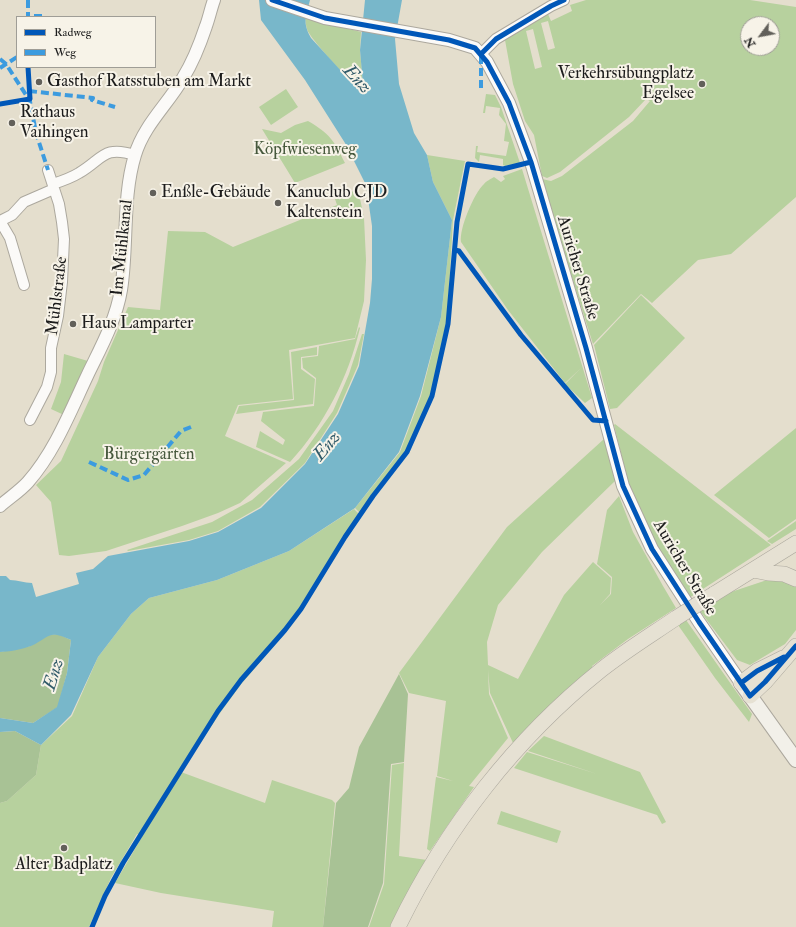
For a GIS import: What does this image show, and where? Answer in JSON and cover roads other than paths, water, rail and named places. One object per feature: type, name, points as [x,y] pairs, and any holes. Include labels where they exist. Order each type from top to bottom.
[{"type":"main road","points":[[398,927],[427,872],[479,795],[510,757],[557,708],[600,671],[640,642],[753,570],[791,550],[796,578],[784,574],[753,570]]},
{"type":"main road","points":[[791,651],[768,664],[741,683],[796,760]]},
{"type":"main road","points":[[750,696],[770,677],[791,651]]},
{"type":"street","name":"Im Mühlkanal","points":[[0,506],[28,483],[49,453],[67,420],[110,325],[121,292],[126,247],[129,186],[135,155],[144,145],[148,128],[178,87],[192,63],[207,25],[214,0]]},
{"type":"street","name":"Auricher Straße","points":[[272,0],[325,18],[429,36],[475,48],[494,72],[509,103],[531,162],[586,348],[623,486],[652,549],[699,622],[741,683]]},
{"type":"street","points":[[481,54],[496,39],[550,6],[564,0]]},
{"type":"street","points":[[24,285],[10,238],[0,221],[12,215],[24,202],[80,173],[106,153],[119,151],[135,155]]},
{"type":"street","name":"Mühlstraße","points":[[30,420],[47,387],[51,372],[51,348],[58,316],[62,282],[64,234],[59,204],[48,170]]},
{"type":"water","name":"Enz","points":[[259,0],[310,0],[306,15],[306,28],[311,38],[344,74],[359,87],[363,85],[360,50],[365,0],[402,0],[395,39],[399,84],[414,133],[427,155],[433,182],[452,220],[441,317],[420,396],[399,452],[355,508],[289,551],[217,580],[149,598],[131,614],[98,657],[71,715],[41,745],[15,731],[0,732],[0,718],[33,723],[57,707],[67,673],[71,640],[58,635],[53,635],[28,647],[0,652],[0,576],[6,576],[10,580],[32,583],[36,597],[79,584],[76,573],[93,569],[108,556],[189,541],[218,532],[261,508],[305,464],[338,414],[359,366],[370,303],[372,279],[372,226],[366,185],[345,143],[305,80],[261,20]]},
{"type":"place","name":"Gasthof Ratsstuben am Markt","points":[[39,82]]},
{"type":"place","name":"Verkehrsübungplatz Egelsee","points":[[702,84]]},
{"type":"place","name":"Rathaus Vaihingen","points":[[12,123]]},
{"type":"place","name":"Enßle-Gebäude","points":[[153,193]]},
{"type":"place","name":"Kanuclub CJD Kaltenstein","points":[[278,203]]},
{"type":"place","name":"Haus Lamparter","points":[[73,324]]},
{"type":"place","name":"Alter Badplatz","points":[[64,848]]},
{"type":"park label","name":"Köpfwiesenweg","points":[[305,150]]},
{"type":"park label","name":"Bürgergärten","points":[[149,455]]}]
